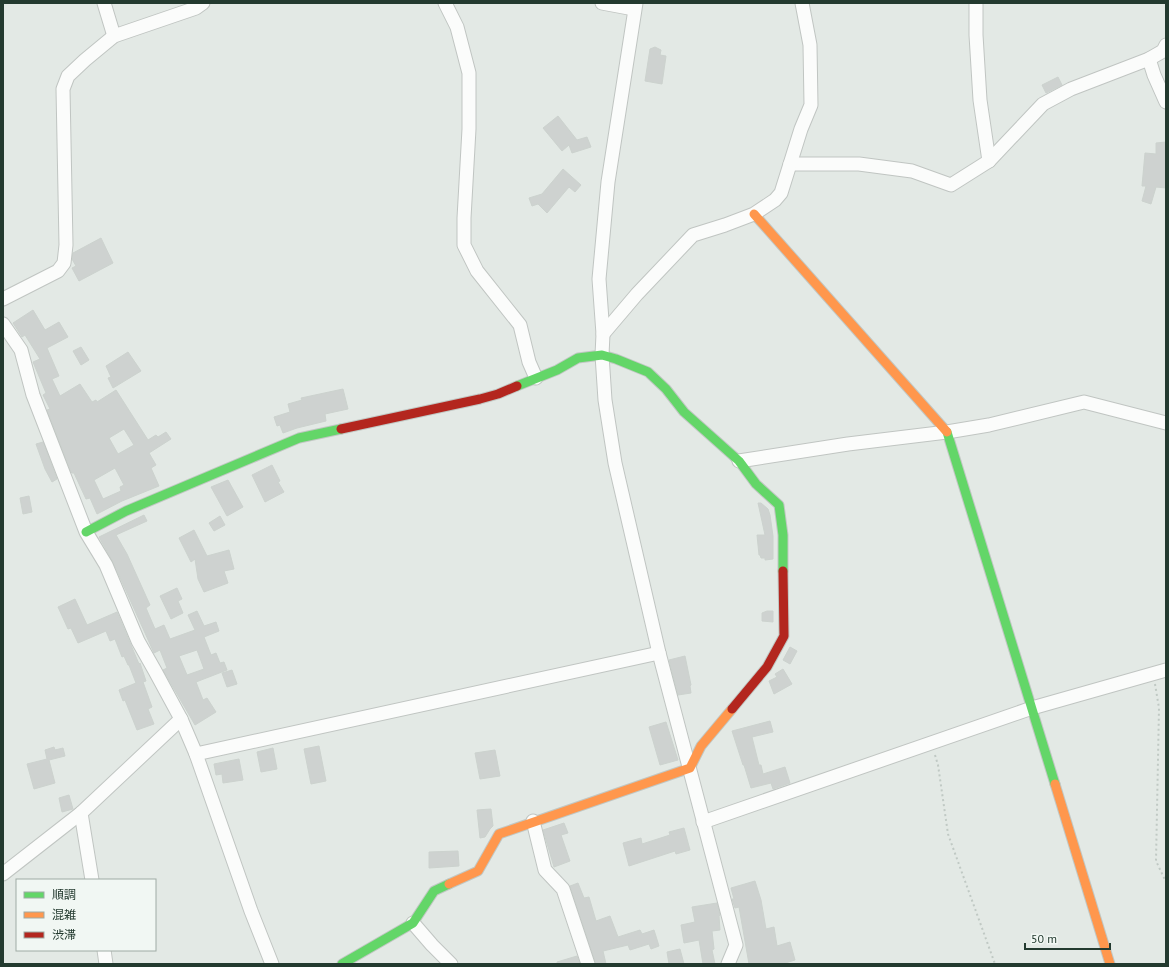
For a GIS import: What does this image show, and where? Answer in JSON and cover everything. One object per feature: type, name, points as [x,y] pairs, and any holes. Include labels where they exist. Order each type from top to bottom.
[{"type":"street","points":[[104,3],[114,36]]},
{"type":"street","points":[[3,299],[58,271],[64,263],[66,245],[63,89],[68,76],[114,36],[196,8],[203,3]]},
{"type":"street","points":[[445,3],[456,27],[469,73],[469,129],[464,245],[477,271],[520,325],[529,362],[536,378]]},
{"type":"street","points":[[602,3],[635,6],[608,182],[599,279],[603,334],[602,355],[605,400],[616,463],[658,653],[690,768],[736,945],[728,964]]},
{"type":"street","points":[[603,334],[637,294],[693,235],[754,214],[775,200],[781,192],[801,129],[811,105],[810,45],[802,3]]},
{"type":"street","points":[[976,3],[976,35],[980,100],[989,161]]},
{"type":"street","points":[[790,164],[859,164],[912,172],[951,185],[989,161],[1043,104],[1071,89],[1149,59],[1163,51],[1166,45]]},
{"type":"street","points":[[1149,59],[1154,75],[1166,102]]},
{"type":"street","points":[[754,214],[947,432],[1110,964]]},
{"type":"street","points":[[3,324],[21,350],[33,395],[86,532],[106,566],[138,642],[181,719],[196,754],[251,911],[272,964]]},
{"type":"street","points":[[86,532],[126,511],[299,438],[343,427],[480,399],[498,394],[557,370],[578,358],[602,355],[648,372],[666,388],[684,412],[739,461],[756,484],[779,505],[783,535],[784,636],[767,667],[701,746],[690,768],[499,834],[478,871],[434,891],[412,923],[342,964]]},
{"type":"street","points":[[739,461],[848,444],[947,432],[1084,402],[1166,423]]},
{"type":"street","points":[[196,754],[658,653]]},
{"type":"street","points":[[703,822],[1032,708],[1166,670]]},
{"type":"street","points":[[6,870],[81,813],[181,719]]},
{"type":"street","points":[[81,813],[92,879]]},
{"type":"street","points":[[533,822],[545,870],[563,889],[588,964]]},
{"type":"street","points":[[412,923],[432,946],[451,964]]},
{"type":"street","points":[[104,951],[106,964]]},
{"type":"path","points":[[1153,674],[1160,708],[1156,861],[1166,882]]},
{"type":"path","points":[[931,743],[938,765],[948,834],[995,964]]},
{"type":"building","points":[[655,47],[661,50],[660,55],[666,56],[662,84],[645,81],[650,49]]},
{"type":"building","points":[[1058,77],[1062,85],[1046,93],[1042,85]]},
{"type":"building","points":[[558,116],[577,140],[587,137],[591,147],[572,153],[569,145],[562,151],[543,128]]},
{"type":"building","points":[[1166,142],[1166,188],[1156,187],[1151,204],[1142,201],[1146,186],[1142,186],[1145,153],[1156,154],[1156,143]]},
{"type":"building","points":[[563,169],[581,185],[575,192],[569,187],[547,213],[538,204],[532,206],[529,198],[542,194]]},
{"type":"building","points":[[101,238],[113,263],[79,281],[72,268],[76,266],[72,259],[73,253]]},
{"type":"building","points":[[33,310],[45,330],[59,322],[68,337],[47,348],[59,376],[52,379],[60,396],[80,384],[92,402],[96,400],[97,402],[116,390],[148,440],[156,435],[158,437],[166,432],[171,439],[149,453],[156,465],[151,468],[159,486],[122,501],[97,514],[90,498],[86,499],[74,473],[71,472],[47,410],[50,409],[43,395],[46,393],[33,362],[40,359],[25,335],[22,337],[13,323]],"holes":[[[124,429],[134,445],[118,454],[109,438]],[[115,468],[124,485],[120,487],[121,491],[103,499],[94,480]]]},
{"type":"building","points":[[81,347],[89,360],[81,365],[73,351]]},
{"type":"building","points":[[128,352],[141,371],[113,388],[108,378],[111,377],[106,366]]},
{"type":"building","points":[[343,389],[348,409],[325,414],[326,421],[283,433],[280,425],[277,426],[274,417],[290,412],[288,404],[302,400],[301,398]]},
{"type":"building","points":[[43,442],[57,479],[52,482],[45,469],[36,444]]},
{"type":"building","points":[[272,465],[280,481],[278,482],[284,492],[265,502],[252,475]]},
{"type":"building","points":[[228,480],[243,507],[227,516],[211,487]]},
{"type":"building","points":[[29,496],[32,512],[23,514],[20,498]]},
{"type":"building","points":[[758,503],[761,503],[768,509],[770,515],[773,536],[773,559],[765,560],[765,558],[761,558],[759,555],[757,535],[765,535]]},
{"type":"building","points":[[144,515],[147,521],[116,535],[127,554],[150,605],[146,608],[155,629],[164,625],[170,639],[195,630],[188,615],[197,611],[204,626],[216,622],[219,631],[204,637],[211,655],[216,653],[220,663],[224,662],[227,670],[196,682],[203,700],[207,698],[216,712],[195,725],[163,670],[167,668],[160,650],[154,653],[113,562],[99,537]],"holes":[[[197,650],[204,669],[187,675],[179,656]]]},
{"type":"building","points":[[220,516],[225,525],[214,531],[209,523]]},
{"type":"building","points":[[194,530],[207,556],[229,550],[234,569],[224,571],[228,583],[204,592],[198,579],[195,559],[191,562],[179,538]]},
{"type":"building","points":[[177,588],[182,599],[178,601],[183,613],[171,619],[160,596]]},
{"type":"building","points":[[75,599],[87,625],[117,612],[139,664],[140,663],[146,681],[143,682],[152,707],[148,709],[154,724],[137,730],[125,700],[123,701],[119,690],[136,683],[129,665],[124,656],[122,657],[115,639],[110,641],[106,631],[78,643],[71,628],[68,629],[58,607]]},
{"type":"building","points":[[773,611],[773,622],[762,621],[762,613]]},
{"type":"building","points":[[790,647],[797,651],[790,664],[783,660]]},
{"type":"building","points":[[685,656],[691,685],[691,693],[678,695],[669,660]]},
{"type":"building","points":[[783,669],[792,684],[774,694],[769,681],[777,677],[775,674]]},
{"type":"building","points":[[232,670],[237,684],[227,687],[222,673]]},
{"type":"building","points":[[770,721],[773,732],[752,737],[759,765],[761,765],[763,774],[785,767],[790,783],[773,789],[771,783],[751,788],[732,731]]},
{"type":"building","points":[[666,722],[678,760],[660,765],[649,727]]},
{"type":"building","points":[[319,746],[326,781],[311,784],[304,749]]},
{"type":"building","points":[[54,747],[55,750],[63,748],[65,756],[49,760],[55,783],[34,789],[27,764],[47,759],[45,750]]},
{"type":"building","points":[[273,748],[277,769],[261,772],[257,752]]},
{"type":"building","points":[[495,750],[500,776],[480,779],[475,753]]},
{"type":"building","points":[[239,759],[243,780],[223,783],[222,774],[216,775],[214,764]]},
{"type":"building","points":[[69,795],[73,809],[62,812],[59,798]]},
{"type":"building","points":[[491,809],[493,826],[485,837],[480,838],[477,810]]},
{"type":"building","points":[[564,823],[568,833],[561,835],[570,861],[554,867],[543,830]]},
{"type":"building","points":[[684,828],[690,850],[676,854],[675,851],[629,866],[623,843],[641,838],[642,844],[670,835],[669,832]]},
{"type":"building","points":[[458,851],[459,866],[429,868],[429,852]]},
{"type":"building","points":[[755,881],[761,900],[766,929],[774,927],[777,946],[790,942],[795,960],[782,964],[749,964],[739,907],[735,908],[731,888]]},
{"type":"building","points":[[578,883],[584,898],[589,897],[596,921],[610,916],[618,937],[640,930],[642,934],[654,930],[659,946],[651,949],[649,944],[630,950],[628,945],[603,951],[606,964],[596,964],[570,886]]},
{"type":"building","points":[[717,903],[720,915],[720,930],[712,931],[714,949],[712,950],[715,964],[703,964],[699,940],[684,943],[681,925],[695,922],[692,907]]},
{"type":"building","points":[[680,949],[684,964],[669,964],[667,952]]},
{"type":"building","points":[[577,956],[580,964],[557,964],[557,962]]},
{"type":"traffic: fast","points":[[517,386],[557,370],[578,358],[602,355],[648,372],[666,389],[684,412],[739,461],[756,484],[779,505],[783,535],[783,571]]},
{"type":"traffic: fast","points":[[86,532],[126,511],[299,438],[341,429]]},
{"type":"traffic: fast","points":[[947,432],[1055,784]]},
{"type":"traffic: fast","points":[[342,964],[413,923],[434,891],[449,884]]},
{"type":"traffic: slow","points":[[754,214],[947,432]]},
{"type":"traffic: slow","points":[[449,884],[478,871],[499,834],[690,768],[701,746],[732,709]]},
{"type":"traffic: slow","points":[[1055,784],[1110,964]]},
{"type":"traffic: jam","points":[[341,429],[480,399],[498,394],[517,386]]},
{"type":"traffic: jam","points":[[732,709],[767,667],[784,636],[783,571]]}]
